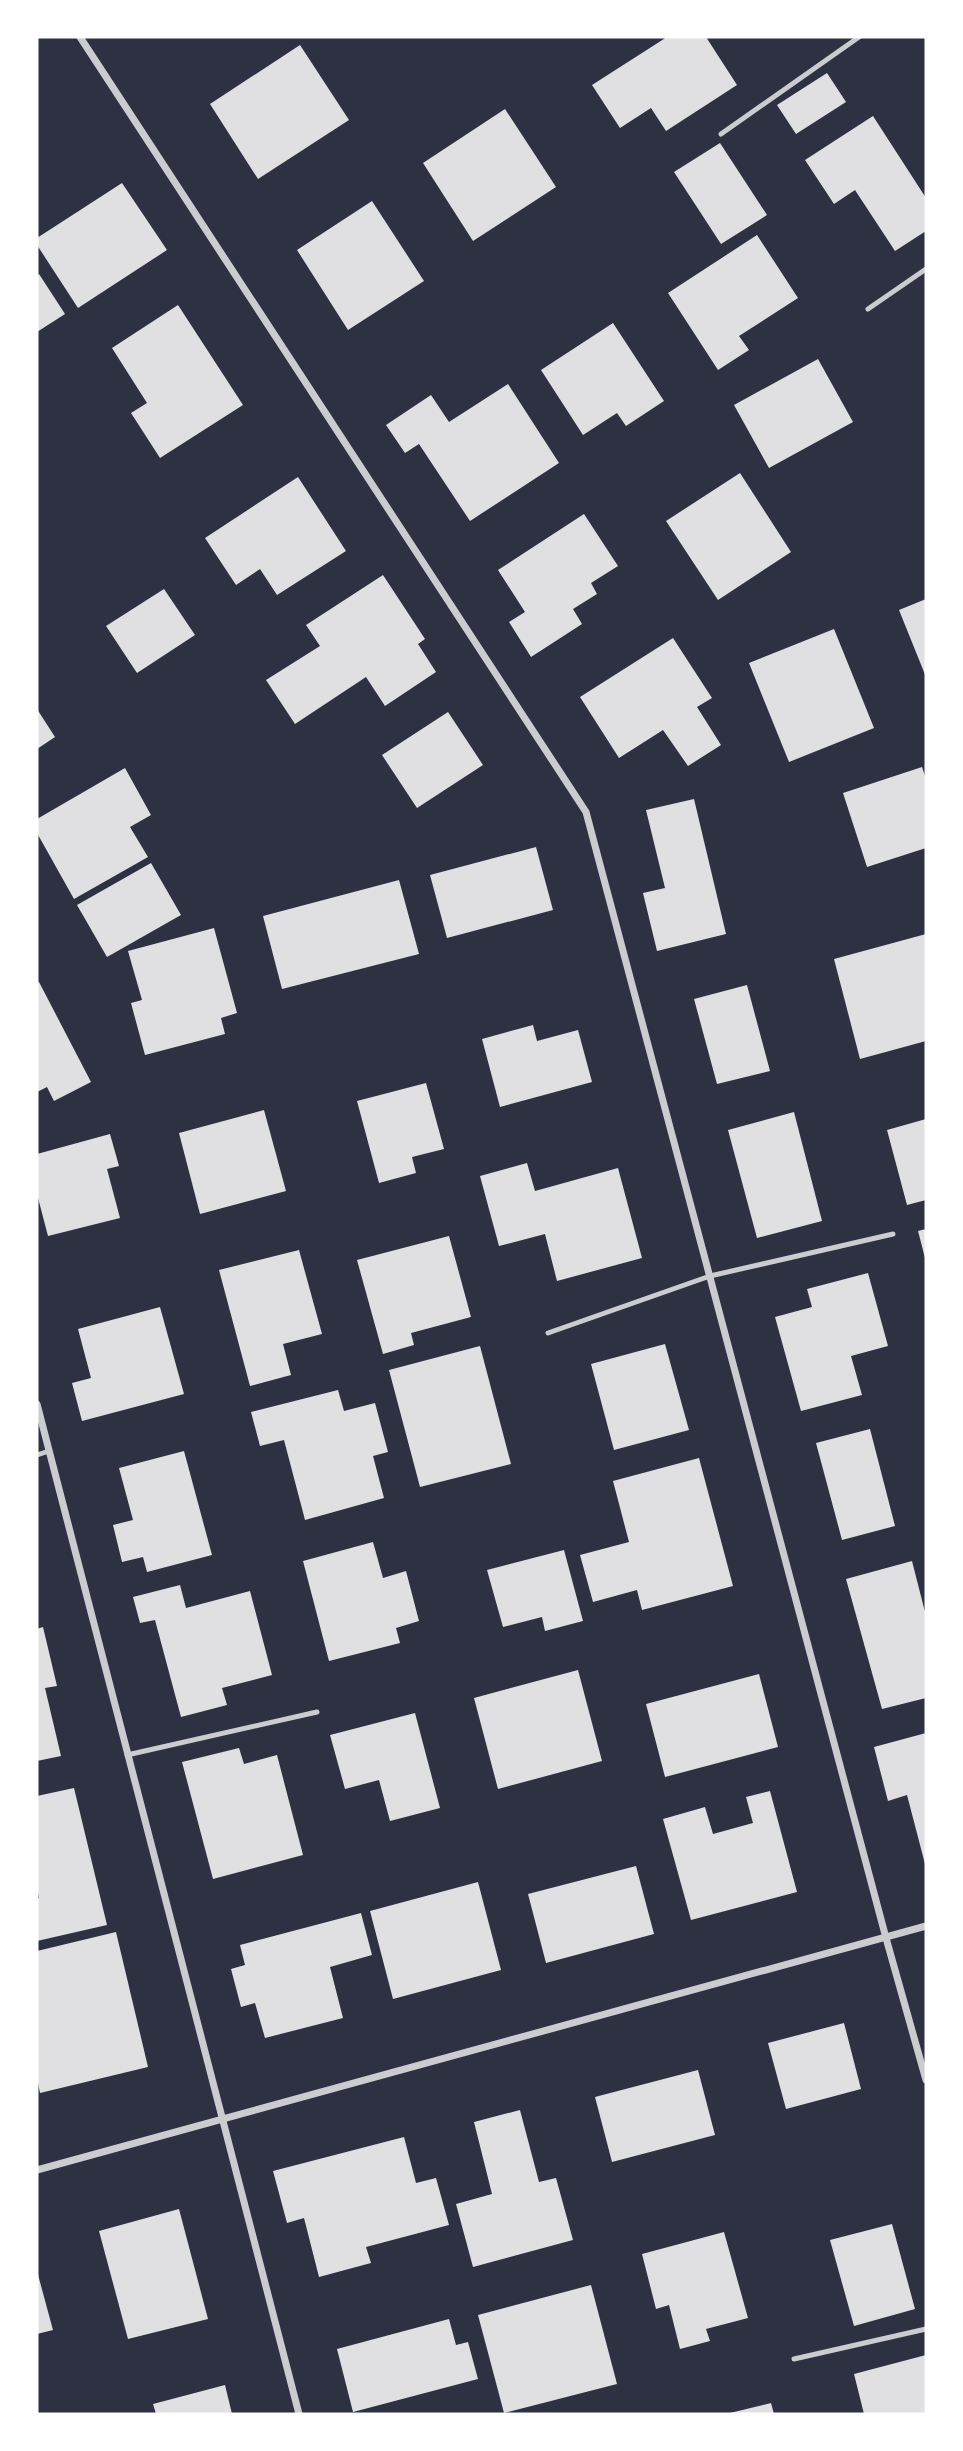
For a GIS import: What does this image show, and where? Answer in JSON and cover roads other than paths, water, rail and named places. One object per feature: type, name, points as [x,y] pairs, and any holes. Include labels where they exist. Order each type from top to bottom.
[{"type":"street","points":[[80,37],[586,812],[926,2080]]},
{"type":"street","points":[[37,1404],[299,2414]]},
{"type":"street","points":[[37,2170],[926,1926]]},
{"type":"lane","points":[[721,134],[859,37]]},
{"type":"lane","points":[[868,309],[926,269]]},
{"type":"lane","points":[[548,1333],[710,1276],[893,1234]]},
{"type":"lane","points":[[37,1455],[49,1451]]},
{"type":"lane","points":[[127,1755],[317,1712]]},
{"type":"lane","points":[[794,2359],[926,2329]]}]
